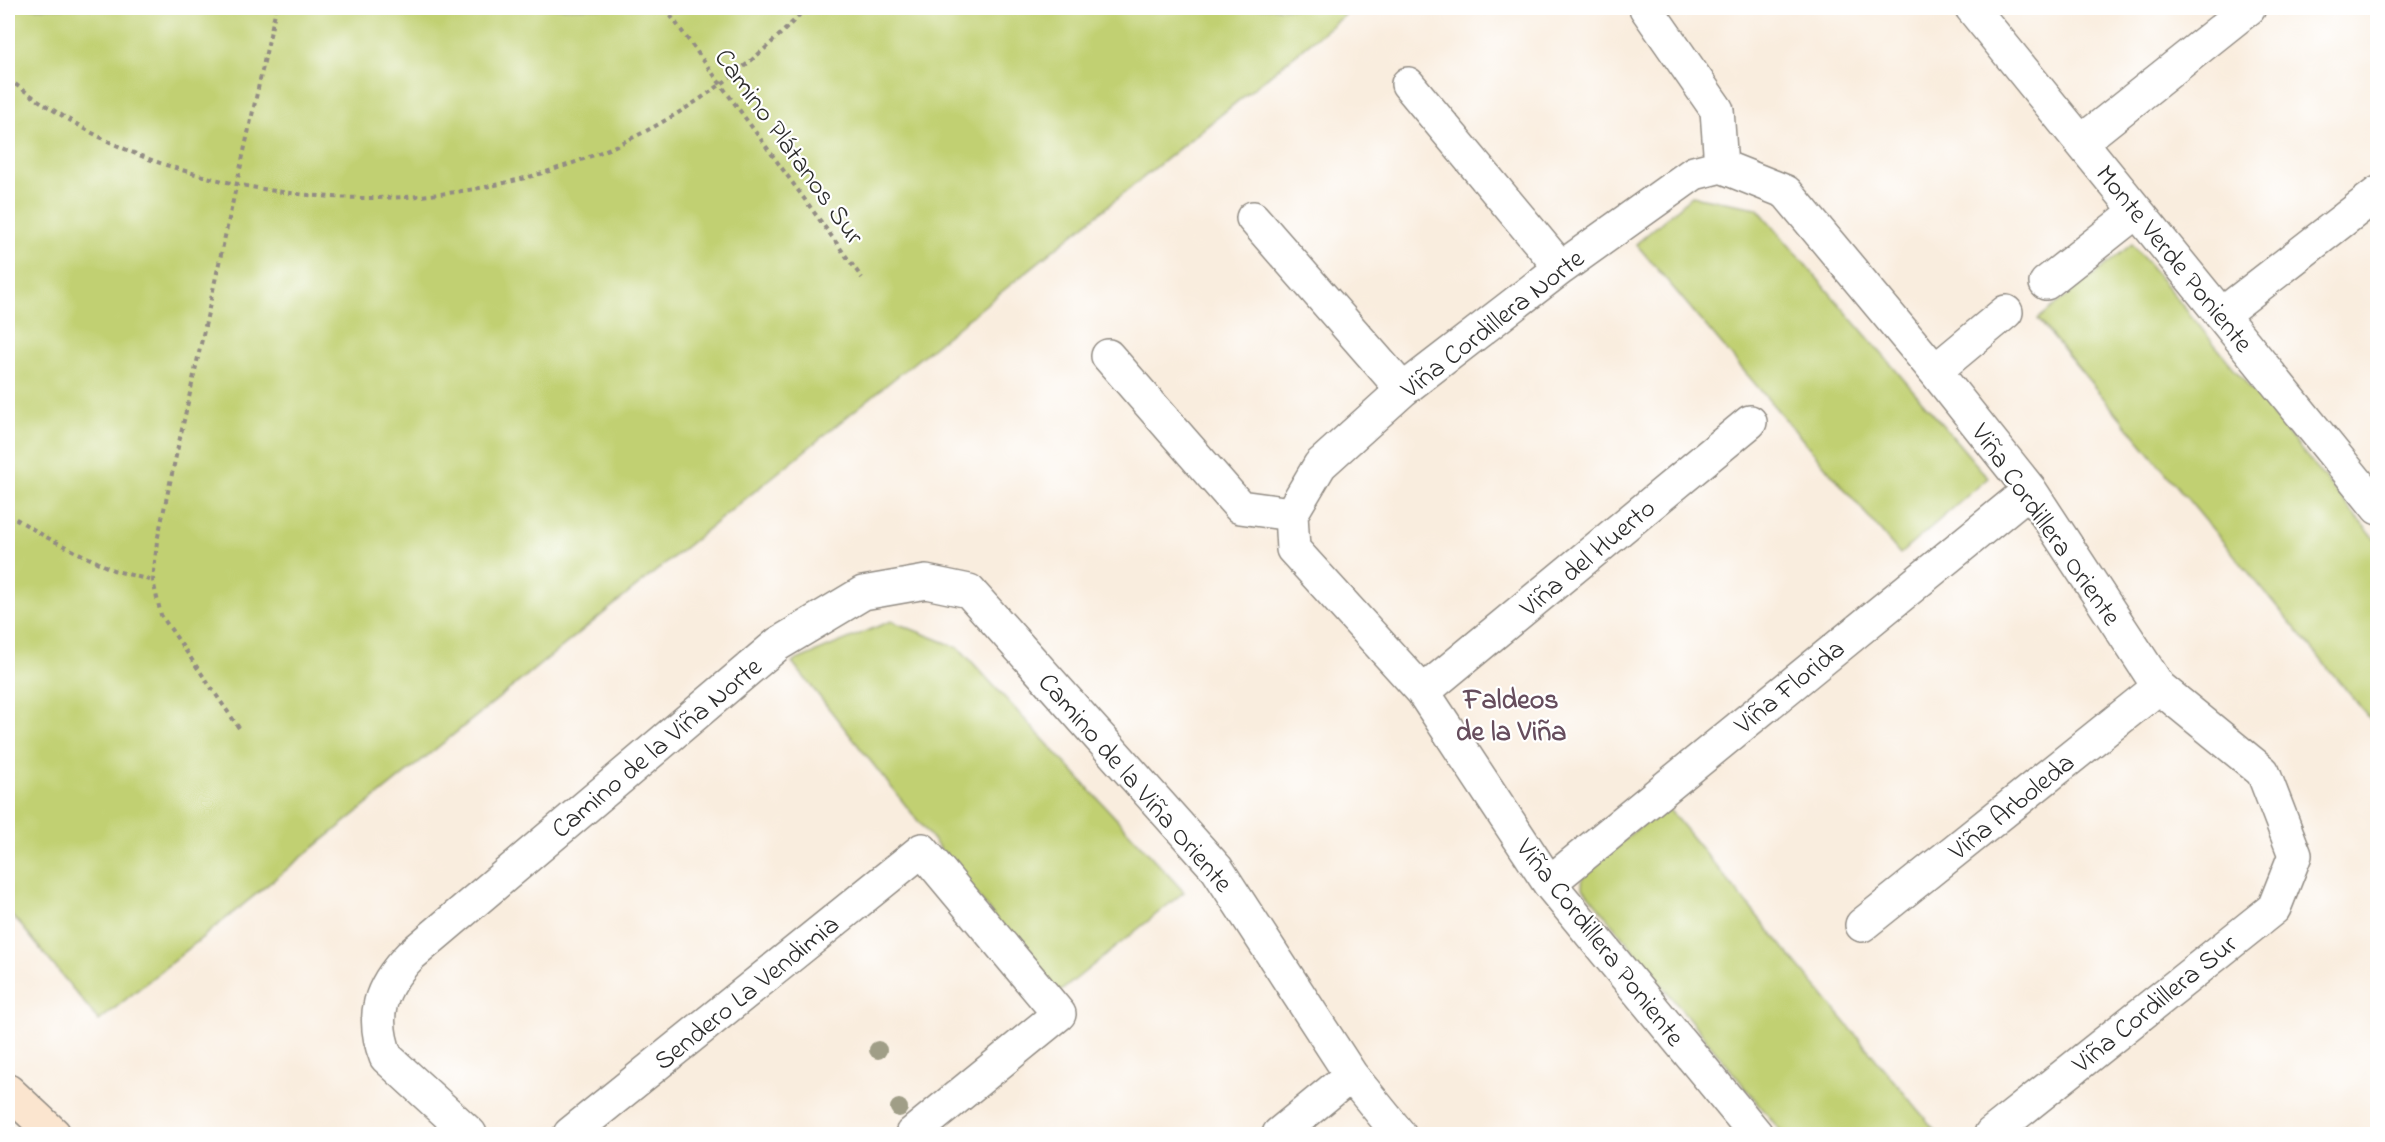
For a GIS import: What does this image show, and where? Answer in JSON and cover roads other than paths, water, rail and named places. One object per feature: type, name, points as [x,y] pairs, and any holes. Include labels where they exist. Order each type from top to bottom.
[{"type":"street","points":[[1646,8],[1717,110],[1721,165]]},
{"type":"street","name":"Monte Verde Poniente","points":[[1972,8],[2221,315],[2375,499]]},
{"type":"street","points":[[2081,141],[2248,8]]},
{"type":"street","points":[[1408,84],[1561,268]]},
{"type":"street","name":"Viña Cordillera Norte","points":[[1292,514],[1320,465],[1403,390],[1561,268],[1694,173],[1721,165]]},
{"type":"street","name":"Viña Cordillera Oriente","points":[[1721,165],[1786,192],[1935,371],[2030,490],[2159,687],[2263,772],[2295,855]]},
{"type":"street","points":[[2221,315],[2378,193]]},
{"type":"street","points":[[2046,283],[2137,211]]},
{"type":"street","points":[[1253,218],[1403,390]]},
{"type":"street","points":[[1935,371],[2006,312]]},
{"type":"street","points":[[1108,356],[1240,507],[1292,514]]},
{"type":"street","name":"Viña del Huerto","points":[[1423,692],[1750,422]]},
{"type":"street","name":"Viña Florida","points":[[1548,883],[2030,490]]},
{"type":"street","name":"Viña Cordillera Poniente","points":[[1292,514],[1293,549],[1423,692],[1548,883],[1756,1134]]},
{"type":"street","name":"Camino de la Viña Norte","points":[[470,1134],[386,1057],[380,1041],[379,1007],[385,988],[396,970],[778,644],[863,593],[926,582]]},
{"type":"street","name":"Camino de la Viña Oriente","points":[[926,582],[969,591],[1216,869],[1352,1075],[1399,1134]]},
{"type":"street","name":"Viña Arboleda","points":[[1862,925],[2159,687]]},
{"type":"street","name":"Sendero La Vendimia","points":[[570,1134],[922,850],[1059,1014],[912,1134]]},
{"type":"street","name":"Viña Cordillera Sur","points":[[1991,1134],[2274,908],[2295,855]]},
{"type":"street","points":[[1280,1134],[1352,1075]]},
{"type":"street","points":[[12,1102],[54,1134]]},
{"type":"district","name":"Faldeos de la Viña","points":[[1511,714]]}]
